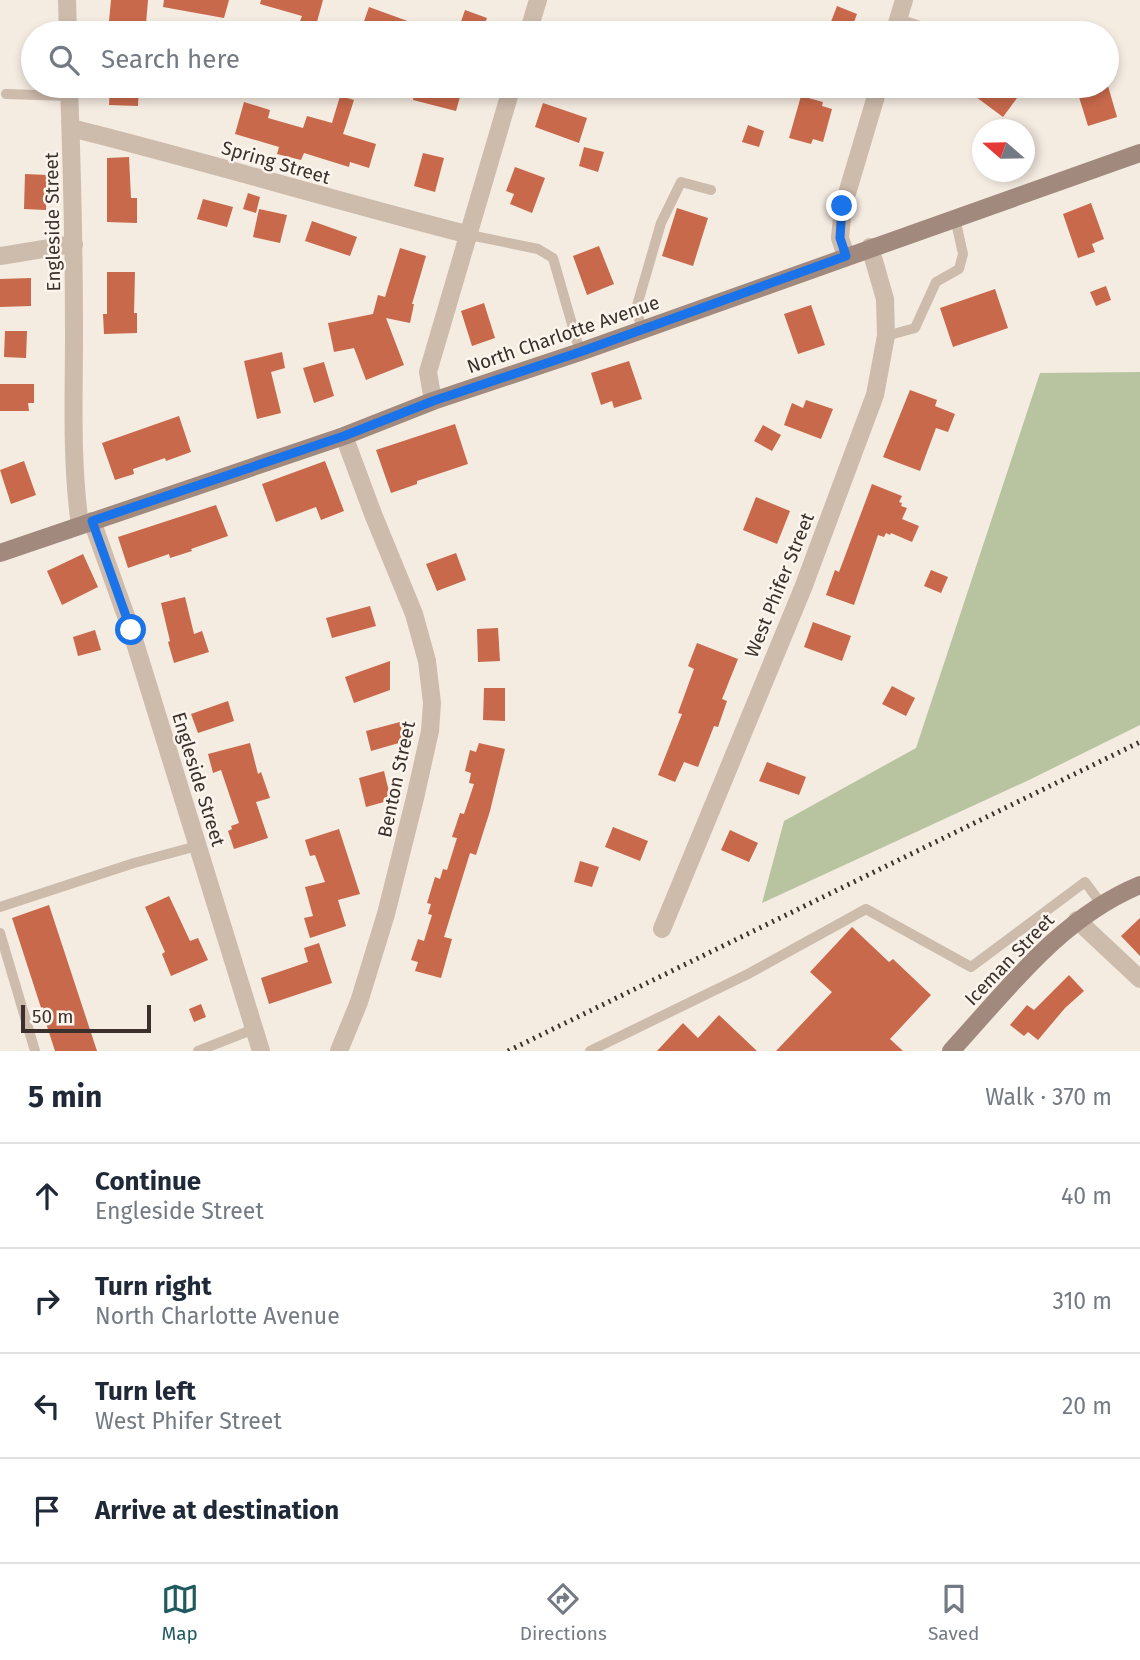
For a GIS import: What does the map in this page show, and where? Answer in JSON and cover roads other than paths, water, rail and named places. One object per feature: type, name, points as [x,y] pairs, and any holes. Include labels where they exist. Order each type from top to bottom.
[{"type":"main road","name":"North Charlotte Avenue","points":[[0,553],[344,436],[433,401],[580,352],[1140,153]]},
{"type":"main road","name":"Iceman Street","points":[[951,1051],[1049,944],[1077,920],[1140,885]]},
{"type":"street","points":[[67,0],[68,21]]},
{"type":"street","points":[[532,21],[538,0]]},
{"type":"street","points":[[898,21],[904,0]]},
{"type":"street","name":"Engleside Street","points":[[69,98],[74,244],[76,495],[131,630],[261,1051]]},
{"type":"street","points":[[433,401],[428,373],[509,98]]},
{"type":"street","points":[[846,256],[840,238],[842,206],[875,98]]},
{"type":"street","name":"Spring Street","points":[[71,128],[470,235]]},
{"type":"street","points":[[0,256],[74,244]]},
{"type":"street","name":"West Phifer Street","points":[[662,929],[812,563],[875,395],[886,337],[885,299],[870,247]]},
{"type":"street","name":"Benton Street","points":[[339,1051],[359,1002],[386,914],[430,731],[432,702],[427,661],[414,614],[344,436]]},
{"type":"street","points":[[1077,920],[1140,979]]},
{"type":"lane","points":[[6,94],[21,93]]},
{"type":"lane","points":[[642,328],[636,309],[661,223],[681,182],[711,190]]},
{"type":"lane","points":[[886,337],[915,328],[936,282],[959,269],[963,254],[955,218]]},
{"type":"lane","points":[[470,235],[538,249],[552,258],[580,352]]},
{"type":"lane","points":[[0,907],[121,867],[197,846]]},
{"type":"lane","points":[[590,1051],[748,974],[866,909],[971,967],[1085,882],[1102,905]]},
{"type":"lane","points":[[0,933],[35,1051]]},
{"type":"lane","points":[[198,1051],[254,1028]]},
{"type":"railway","points":[[508,1051],[1140,742]]}]
